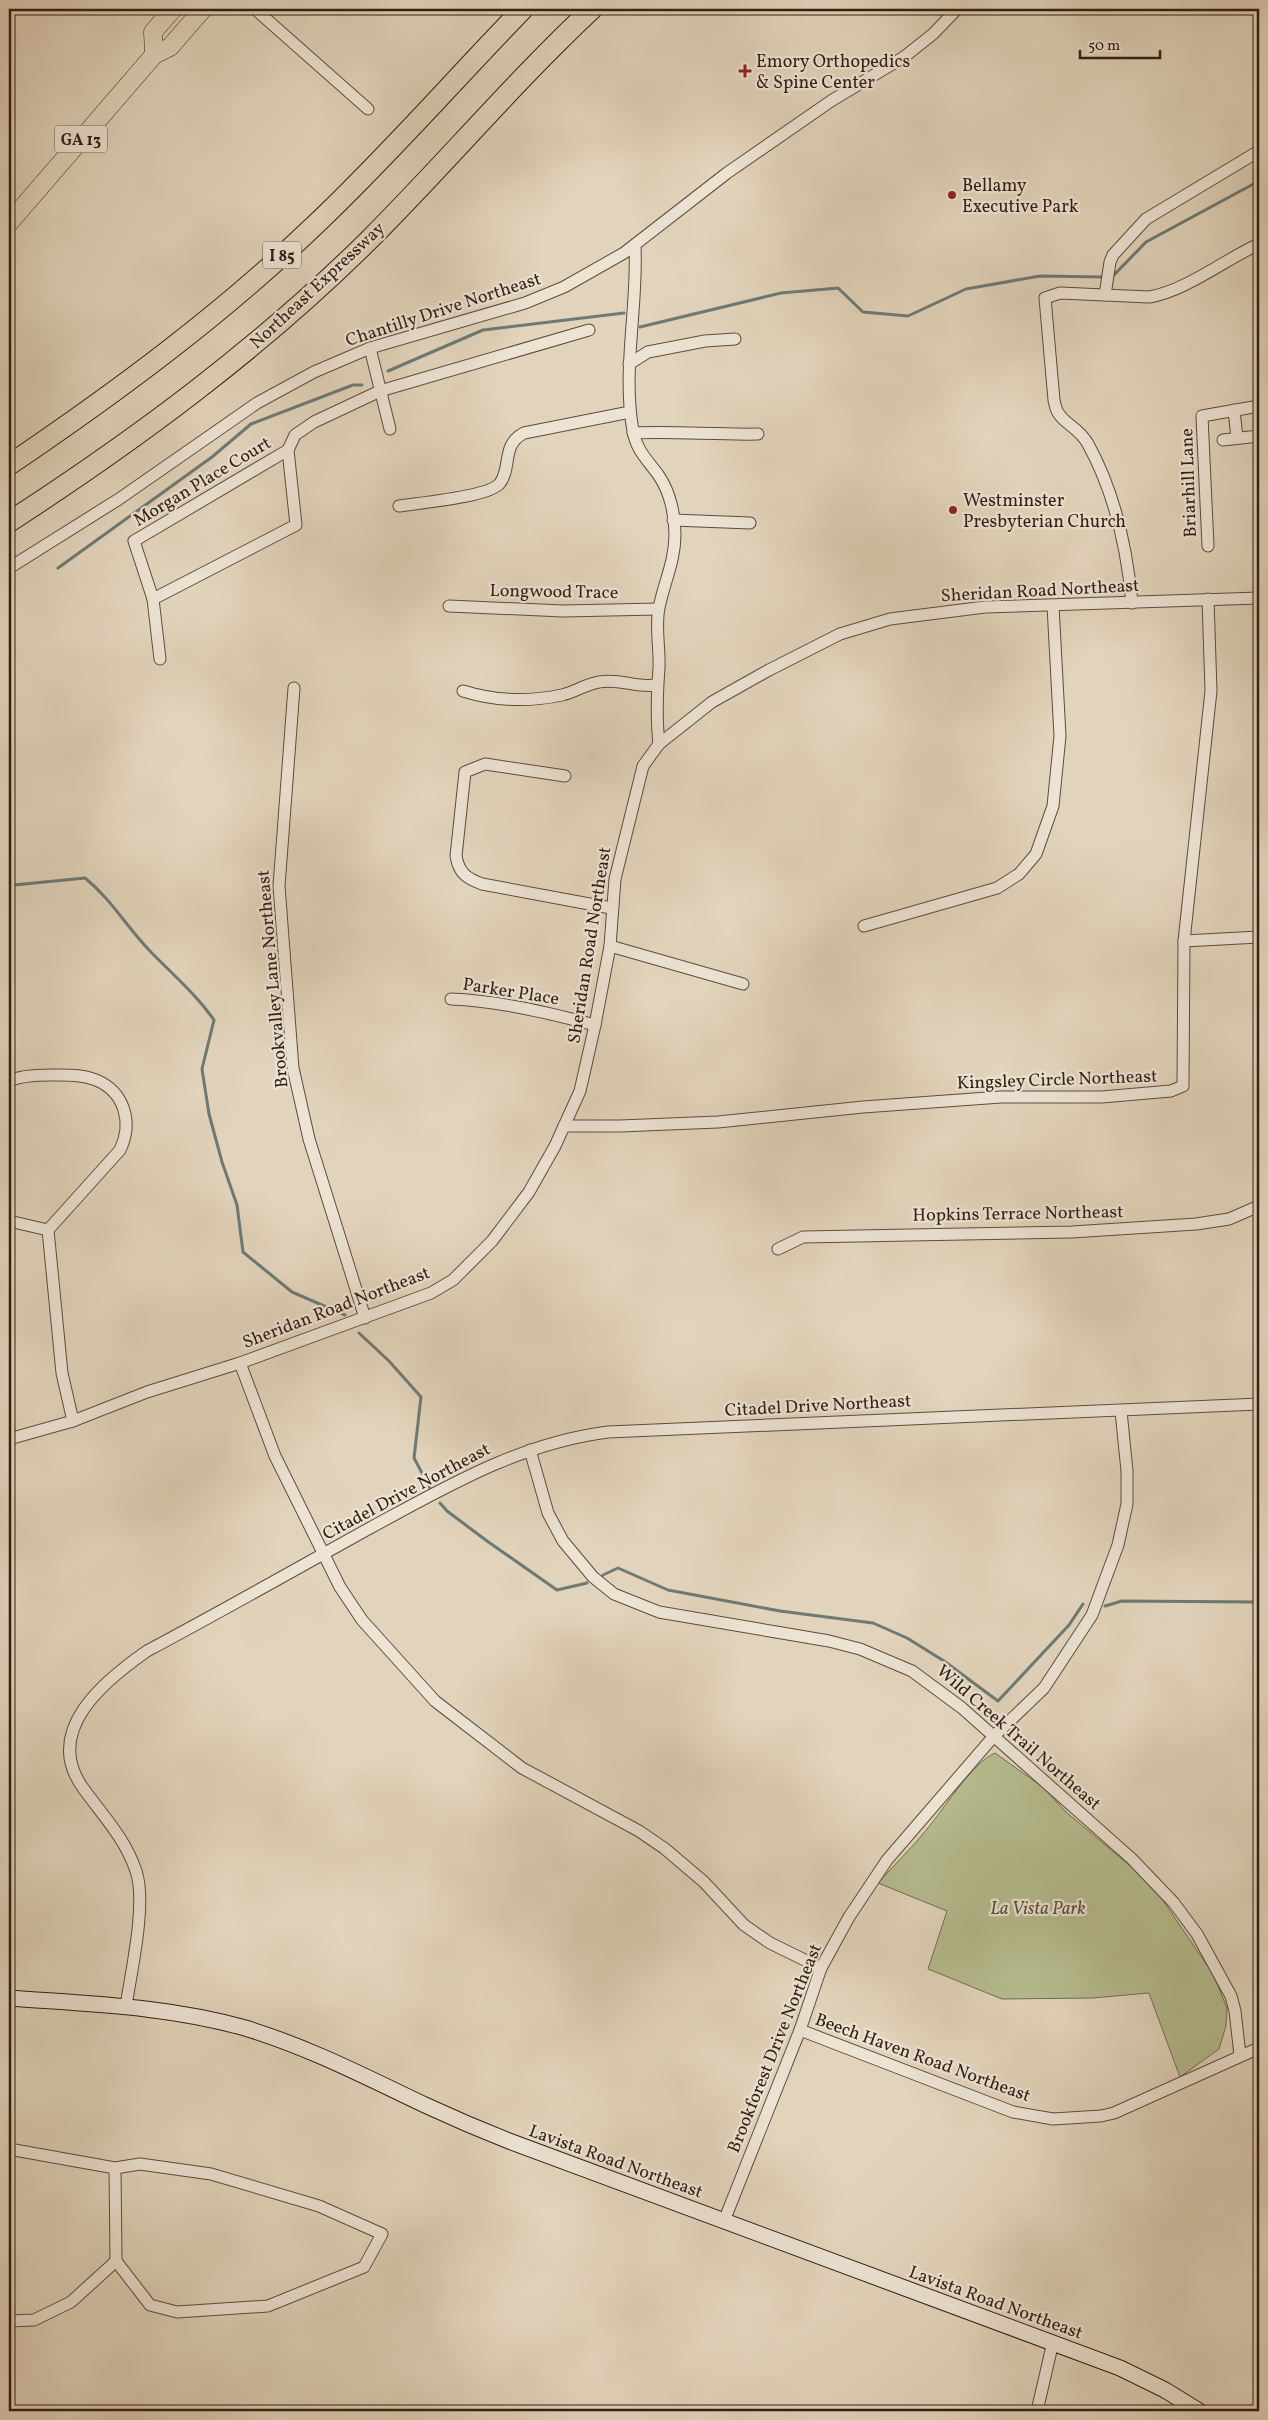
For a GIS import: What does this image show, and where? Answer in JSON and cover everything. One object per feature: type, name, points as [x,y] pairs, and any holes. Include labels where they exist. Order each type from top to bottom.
[{"type":"highway","name":"I 85","points":[[9,465],[129,382],[194,332],[256,279],[393,148],[523,9]]},
{"type":"highway","name":"Northeast Expressway","points":[[9,522],[89,470],[228,368],[293,311],[368,240],[592,9]]},
{"type":"main road","points":[[154,55],[153,32],[174,9]]},
{"type":"main road","name":"GA 13","points":[[9,223],[154,55],[170,47],[203,9]]},
{"type":"main road","name":"Lavista Road Northeast","points":[[9,1998],[126,2006],[209,2019],[286,2041],[509,2142],[1053,2342],[1144,2379],[1199,2411]]},
{"type":"street","points":[[255,9],[368,109]]},
{"type":"street","name":"Chantilly Drive Northeast","points":[[9,568],[120,499],[257,403],[314,372],[370,348],[525,303],[564,287],[635,246],[728,172],[831,101],[904,57],[933,34],[957,9]]},
{"type":"street","points":[[1105,295],[1110,262],[1113,255],[1146,219],[1259,152]]},
{"type":"street","points":[[1132,603],[1128,561],[1111,494],[1088,444],[1078,429],[1059,415],[1054,400],[1045,298],[1060,293],[1149,297],[1163,295],[1259,245]]},
{"type":"street","points":[[635,246],[629,364],[630,412],[633,433],[644,459],[659,477],[671,504],[675,534],[671,573],[658,609],[659,668],[656,686],[659,744]]},
{"type":"street","name":"Morgan Place Court","points":[[153,599],[296,525],[288,450],[295,436],[314,422],[380,391],[589,330]]},
{"type":"street","points":[[629,364],[648,352],[705,341],[735,339]]},
{"type":"street","points":[[370,348],[390,429]]},
{"type":"street","name":"Briarhill Lane","points":[[1208,546],[1202,416],[1259,406]]},
{"type":"street","points":[[1234,410],[1236,438]]},
{"type":"street","points":[[399,506],[474,495],[492,490],[500,483],[509,448],[516,437],[524,433],[630,412]]},
{"type":"street","points":[[633,433],[758,434]]},
{"type":"street","points":[[1223,440],[1259,436]]},
{"type":"street","name":"Morgan Place Court","points":[[160,659],[153,599],[134,541],[288,450]]},
{"type":"street","points":[[673,520],[750,523]]},
{"type":"street","name":"Sheridan Road Northeast","points":[[9,1439],[72,1420],[147,1392],[240,1363],[431,1293],[453,1280],[492,1241],[529,1192],[580,1091],[610,946],[611,908],[615,879],[643,766],[659,744],[712,702],[840,634],[890,619],[961,610],[1259,598]]},
{"type":"street","name":"Kingsley Circle Northeast","points":[[564,1126],[718,1122],[883,1105],[1001,1097],[1102,1096],[1171,1091],[1183,1086],[1184,941],[1211,691],[1208,600]]},
{"type":"street","name":"Longwood Trace","points":[[449,606],[563,612],[658,609]]},
{"type":"street","points":[[864,926],[997,888],[1019,874],[1036,854],[1053,806],[1060,736],[1053,606]]},
{"type":"street","points":[[463,691],[486,697],[524,700],[563,694],[598,682],[618,680],[649,687],[656,686]]},
{"type":"street","name":"Brookvalley Lane Northeast","points":[[294,688],[279,886],[293,1068],[309,1139],[365,1318]]},
{"type":"street","points":[[565,776],[485,764],[465,772],[456,856],[459,870],[468,878],[482,884],[611,908]]},
{"type":"street","points":[[1184,941],[1259,936]]},
{"type":"street","points":[[610,946],[743,984]]},
{"type":"street","name":"Parker Place","points":[[451,999],[475,1000],[527,1009],[595,1025]]},
{"type":"street","points":[[9,1081],[40,1075],[74,1075],[96,1080],[113,1090],[123,1102],[127,1123],[126,1138],[120,1150],[48,1230],[62,1373],[72,1420]]},
{"type":"street","name":"Hopkins Terrace Northeast","points":[[778,1249],[803,1237],[1072,1232],[1196,1224],[1229,1220],[1259,1206]]},
{"type":"street","points":[[9,1221],[48,1230]]},
{"type":"street","points":[[240,1363],[275,1456],[340,1587],[362,1620],[435,1700],[522,1768],[648,1837],[704,1882],[744,1925],[770,1943],[821,1968]]},
{"type":"street","name":"Citadel Drive Northeast","points":[[126,2006],[140,1907],[137,1872],[119,1835],[82,1787],[76,1775],[70,1753],[71,1734],[85,1705],[141,1655],[470,1473],[530,1450],[581,1436],[608,1432],[1259,1404]]},
{"type":"street","name":"Brookforest Drive Northeast","points":[[724,2222],[800,2030],[821,1968],[871,1881],[994,1736],[1044,1688],[1095,1609],[1118,1545],[1127,1504],[1127,1471],[1121,1411]]},
{"type":"street","name":"Wild Creek Trail Northeast","points":[[530,1450],[548,1513],[563,1542],[593,1577],[614,1594],[659,1612],[829,1641],[885,1658],[912,1671],[932,1684],[994,1736],[1132,1859],[1174,1903],[1197,1934],[1231,1996],[1235,2011],[1240,2056]]},
{"type":"street","name":"Beech Haven Road Northeast","points":[[800,2030],[989,2104],[1026,2115],[1053,2119],[1101,2116],[1114,2113],[1148,2100],[1259,2048]]},
{"type":"street","points":[[9,2149],[115,2168],[140,2164],[211,2174],[319,2206],[382,2234],[364,2267],[268,2306],[177,2312],[150,2305],[116,2261],[115,2168]]},
{"type":"street","points":[[9,2321],[34,2320],[71,2302],[116,2261]]},
{"type":"street","points":[[1037,2411],[1053,2342]]},
{"type":"green space","name":"La Vista Park","points":[[995,1753],[1044,1788],[1066,1812],[1141,1875],[1156,1890],[1213,1974],[1227,2008],[1226,2026],[1219,2049],[1180,2077],[1149,1993],[1092,1998],[1002,1999],[928,1969],[947,1911],[878,1883],[921,1836],[977,1766]]},
{"type":"waterway","points":[[1113,276],[1146,242],[1259,181]]},
{"type":"waterway","points":[[640,327],[781,293],[838,288],[863,312],[908,316],[966,289],[1040,276],[1103,277]]},
{"type":"waterway","points":[[388,371],[483,330],[624,313]]},
{"type":"waterway","points":[[58,568],[212,457],[251,424],[353,385],[362,385]]},
{"type":"waterway","points":[[14,885],[85,878],[103,895],[157,959],[207,1010],[214,1020],[202,1069],[209,1114],[222,1162],[237,1205],[243,1252],[292,1292],[345,1315]]},
{"type":"waterway","points":[[359,1333],[389,1361],[421,1397],[414,1458],[430,1488]]},
{"type":"waterway","points":[[440,1503],[447,1511],[487,1541],[557,1590],[587,1583]]},
{"type":"waterway","points":[[603,1575],[618,1568],[668,1590],[780,1611],[873,1623],[907,1638],[944,1661],[998,1701],[1069,1625],[1083,1604]]},
{"type":"waterway","points":[[1105,1606],[1122,1601],[1259,1602]]},
{"type":"place","name":"Emory Orthopedics & Spine Center","points":[[745,71]]},
{"type":"place","name":"Bellamy Executive Park","points":[[952,195]]},
{"type":"place","name":"Westminster Presbyterian Church","points":[[953,510]]}]
